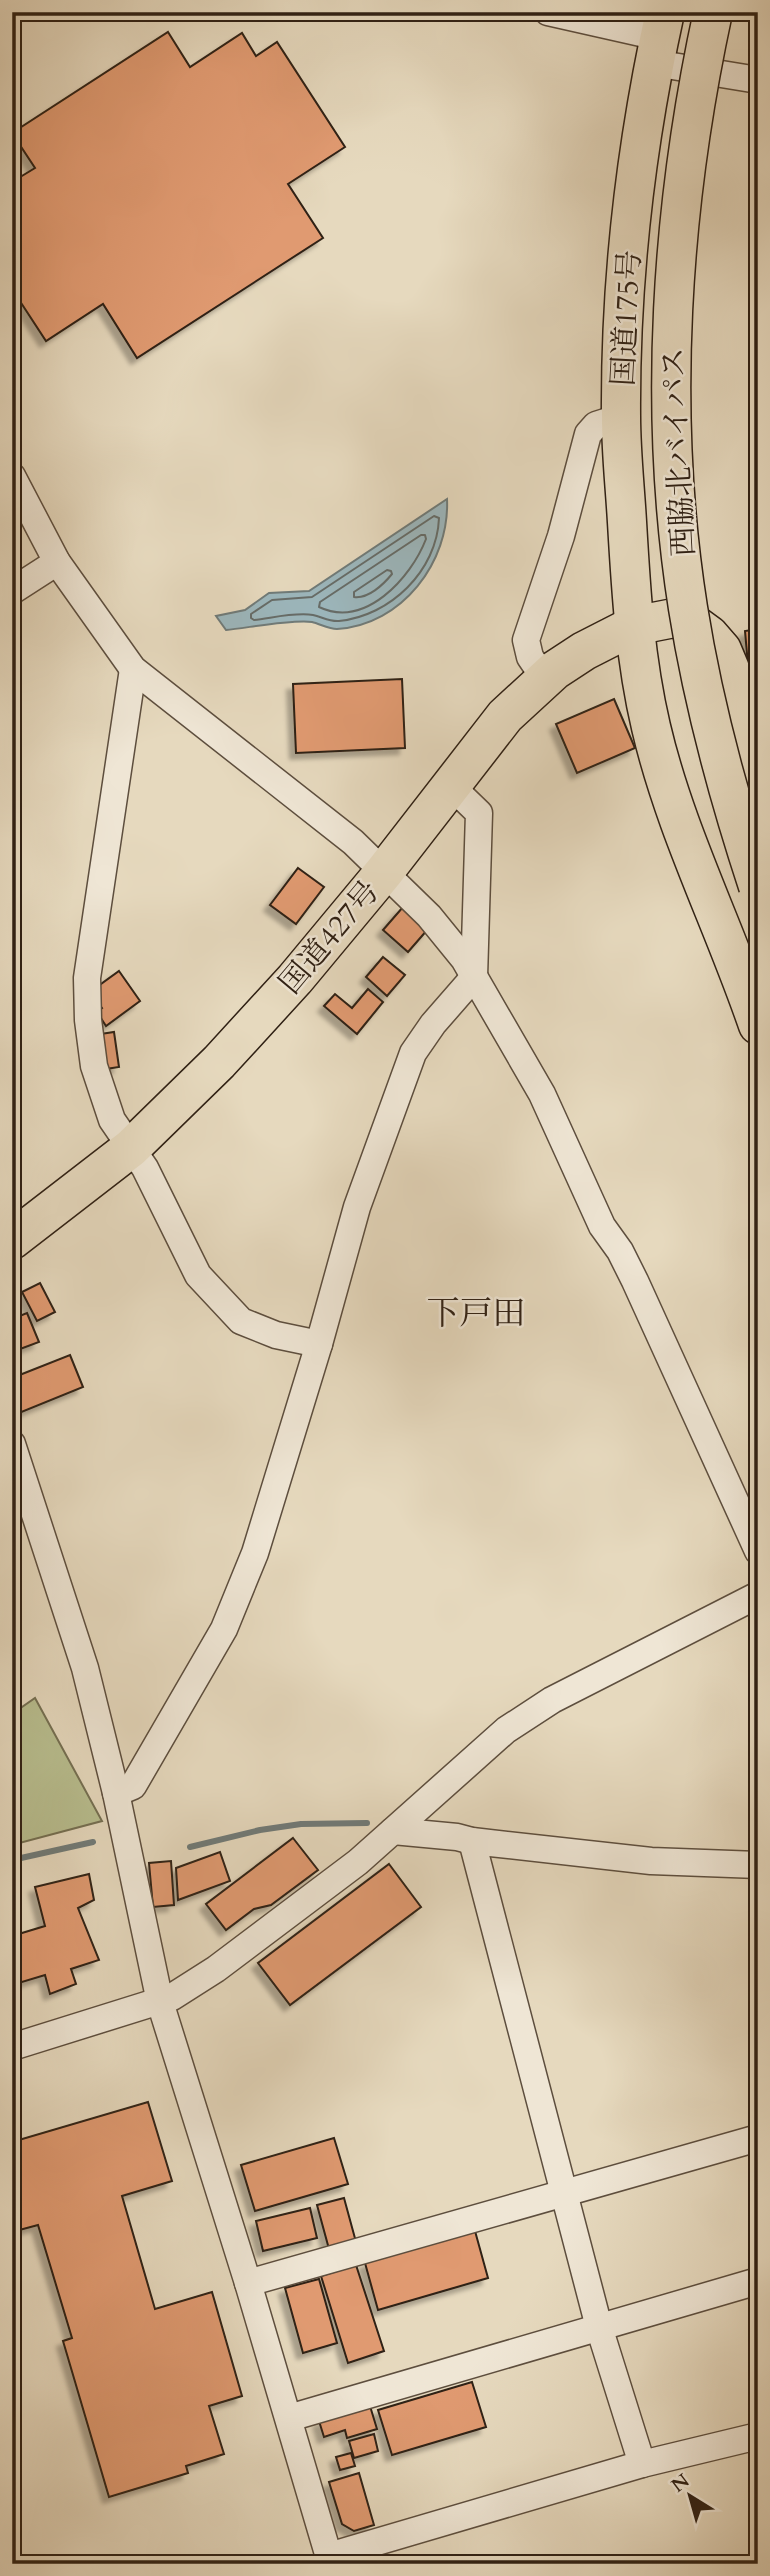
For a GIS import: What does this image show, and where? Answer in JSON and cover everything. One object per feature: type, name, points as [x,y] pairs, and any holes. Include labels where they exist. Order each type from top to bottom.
[{"type":"highway","name":"西脇北バイパス","points":[[713,12],[691,142],[679,238],[672,339],[673,446],[688,608],[731,804],[758,886]]},
{"type":"highway","name":"国道175号","points":[[659,38],[633,211],[624,307],[621,417],[633,626],[651,726],[664,774],[681,828],[758,1025]]},
{"type":"highway","name":"国道427号","points":[[12,1240],[131,1147],[219,1062],[295,979],[384,872],[505,716],[545,679],[584,651],[633,626],[674,618],[694,624],[722,650],[730,669],[754,781]]},
{"type":"street","points":[[548,12],[659,38],[758,80]]},
{"type":"street","points":[[545,679],[530,657],[526,640],[561,536],[588,434],[596,425],[621,417]]},
{"type":"street","points":[[12,476],[23,515],[134,669],[353,842],[429,916],[464,959],[542,1094],[602,1226],[620,1251],[635,1281],[758,1550]]},
{"type":"street","points":[[12,591],[57,562]]},
{"type":"street","points":[[134,669],[87,978],[88,1020],[94,1066],[111,1120],[145,1168],[198,1275],[242,1321],[276,1335],[319,1344]]},
{"type":"street","points":[[754,781],[758,865]]},
{"type":"street","points":[[116,1793],[133,1786],[224,1629],[254,1553],[319,1344],[357,1207],[413,1053],[433,1024],[474,976],[479,813],[450,785]]},
{"type":"street","points":[[12,1444],[85,1668],[116,1793],[160,2002],[248,2283],[330,2560],[642,2464],[758,2436]]},
{"type":"street","points":[[12,2047],[160,2002],[216,1969],[358,1862],[457,1772],[518,1723],[552,1700],[758,1595]]},
{"type":"street","points":[[393,1832],[457,1837],[472,1841],[651,1861],[758,1865]]},
{"type":"street","points":[[472,1841],[599,2327],[642,2464]]},
{"type":"street","points":[[248,2283],[758,2138]]},
{"type":"street","points":[[289,2418],[758,2281]]},
{"type":"green space","points":[[35,1698],[102,1821],[12,1845],[12,1714]]},
{"type":"water","points":[[447,499],[446,523],[431,567],[418,586],[401,603],[382,616],[361,625],[337,629],[304,621],[226,630],[216,616],[245,610],[269,593],[309,591]]},
{"type":"building","points":[[168,32],[190,67],[242,33],[256,56],[277,42],[345,147],[288,184],[323,238],[137,358],[103,304],[46,341],[12,289],[12,182],[35,168],[12,133]]},
{"type":"building","points":[[758,629],[758,675],[749,676],[745,631]]},
{"type":"building","points":[[402,679],[405,748],[296,753],[293,684]]},
{"type":"building","points":[[614,699],[635,748],[577,773],[556,724]]},
{"type":"building","points":[[298,868],[324,887],[296,924],[270,905]]},
{"type":"building","points":[[403,907],[428,929],[408,952],[383,930]]},
{"type":"building","points":[[383,957],[405,975],[387,996],[366,977]]},
{"type":"building","points":[[119,971],[140,1001],[106,1026],[97,1012],[102,1008],[90,992]]},
{"type":"building","points":[[368,989],[383,1002],[357,1034],[324,1006],[335,994],[352,1008]]},
{"type":"building","points":[[114,1032],[119,1067],[99,1070],[94,1035]]},
{"type":"building","points":[[40,1283],[55,1312],[37,1321],[22,1292]]},
{"type":"building","points":[[27,1313],[39,1342],[12,1352],[12,1319]]},
{"type":"building","points":[[70,1355],[83,1387],[19,1413],[12,1395],[12,1378]]},
{"type":"building","points":[[293,1838],[318,1870],[271,1905],[254,1909],[226,1930],[206,1904]]},
{"type":"building","points":[[220,1852],[230,1881],[178,1900],[176,1868]]},
{"type":"building","points":[[171,1861],[174,1905],[153,1907],[149,1863]]},
{"type":"building","points":[[389,1864],[421,1907],[290,2005],[258,1963]]},
{"type":"building","points":[[89,1874],[94,1900],[78,1908],[99,1960],[71,1969],[76,1984],[50,1994],[45,1975],[12,1985],[12,1936],[45,1926],[35,1887]]},
{"type":"building","points":[[148,2102],[172,2181],[122,2196],[155,2309],[212,2292],[242,2396],[209,2406],[224,2454],[186,2466],[188,2473],[109,2497],[63,2341],[72,2338],[38,2225],[12,2232],[12,2142]]},
{"type":"building","points":[[334,2138],[348,2184],[255,2211],[241,2165]]},
{"type":"building","points":[[344,2198],[356,2242],[329,2249],[317,2205]]},
{"type":"building","points":[[310,2208],[317,2238],[263,2251],[256,2221]]},
{"type":"building","points":[[475,2231],[488,2278],[378,2310],[365,2263]]},
{"type":"building","points":[[356,2265],[384,2351],[348,2363],[321,2276]]},
{"type":"building","points":[[319,2279],[337,2343],[303,2353],[285,2288]]},
{"type":"building","points":[[472,2382],[486,2427],[392,2455],[378,2410]]},
{"type":"building","points":[[370,2406],[377,2429],[347,2438],[345,2430],[324,2437],[319,2421]]},
{"type":"building","points":[[374,2434],[378,2451],[354,2458],[349,2441]]},
{"type":"building","points":[[351,2453],[355,2466],[340,2470],[336,2457]]},
{"type":"building","points":[[359,2473],[374,2525],[354,2531],[342,2524],[329,2482]]},
{"type":"waterway","points":[[190,1847],[260,1830],[301,1824],[367,1823]]},
{"type":"waterway","points":[[12,1860],[93,1842]]},
{"type":"district","name":"下戸田","points":[[476,1312]]}]
